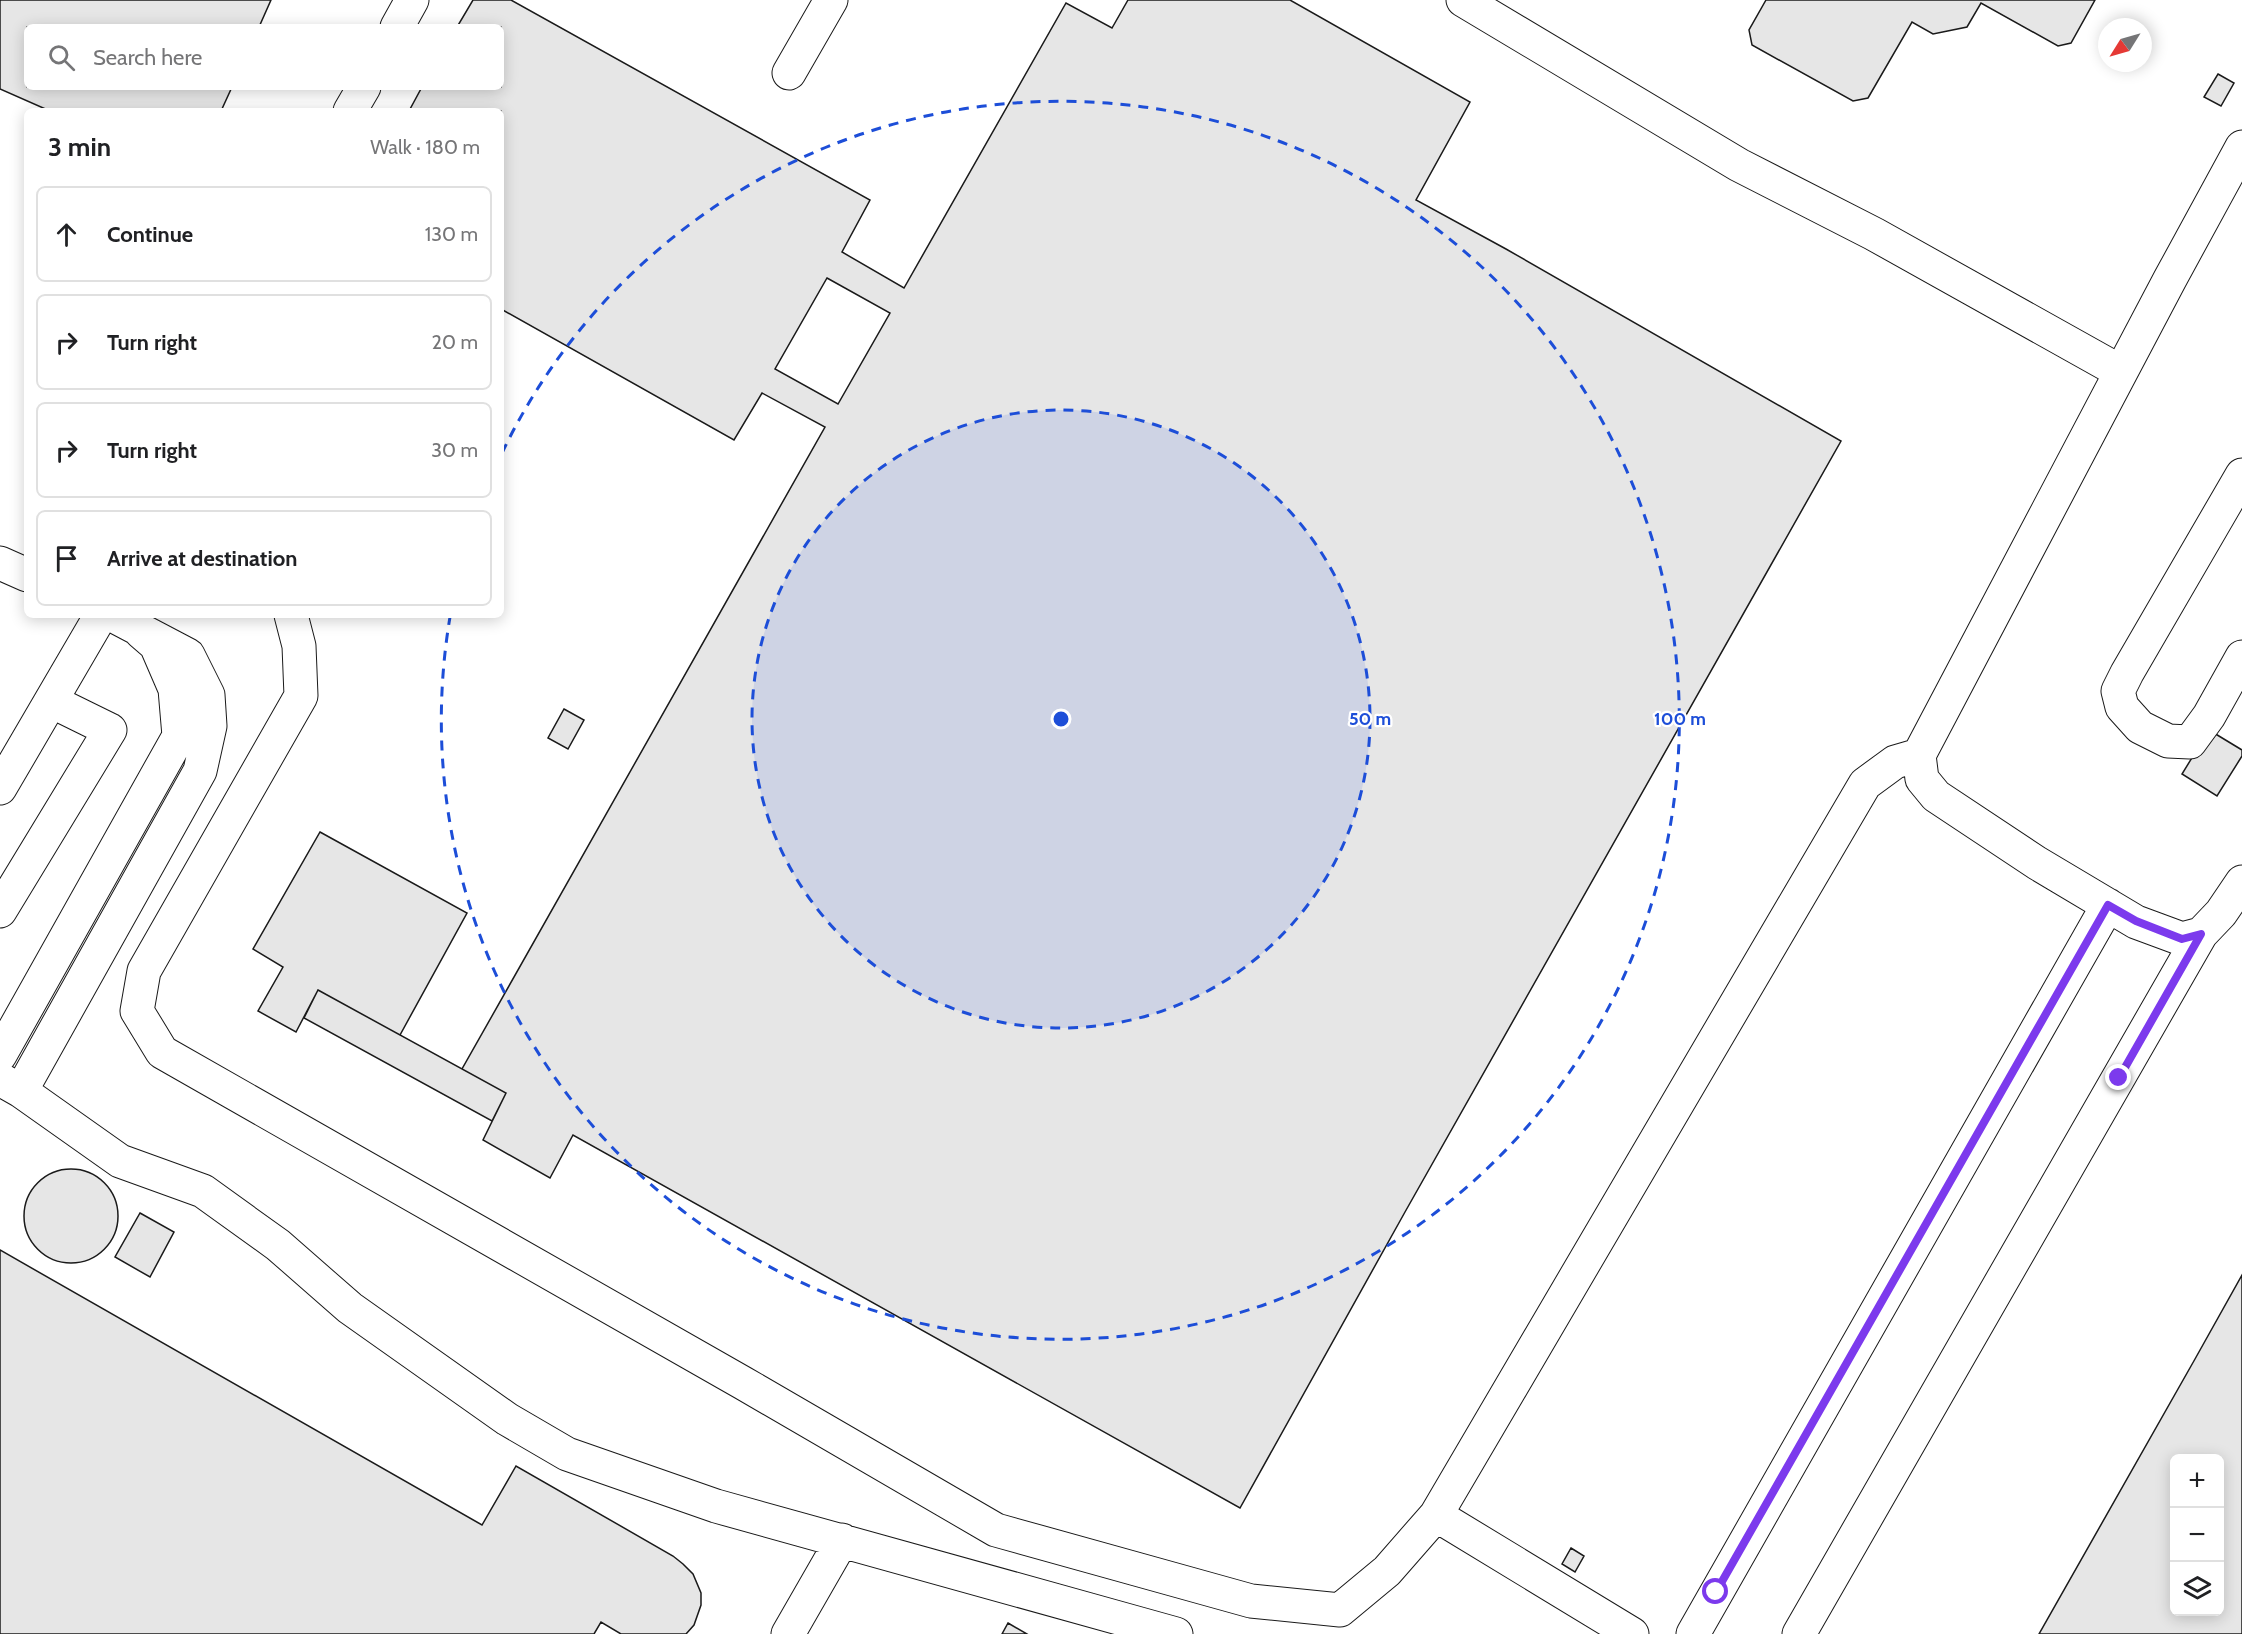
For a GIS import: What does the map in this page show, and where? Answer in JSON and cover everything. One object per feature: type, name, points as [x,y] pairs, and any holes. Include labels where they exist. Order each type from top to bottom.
[{"type":"lane","points":[[399,24],[412,0]]},
{"type":"lane","points":[[789,73],[831,0]]},
{"type":"lane","points":[[1463,0],[1739,165],[1874,234],[2121,372]]},
{"type":"lane","points":[[352,108],[362,90]]},
{"type":"lane","points":[[2201,934],[2182,939],[2136,921],[2037,863],[1936,796],[1922,779],[1919,755],[2242,147]]},
{"type":"lane","points":[[2242,475],[2131,665],[2118,691],[2122,707],[2140,727],[2168,741],[2190,742],[2209,716],[2242,657]]},
{"type":"lane","points":[[0,563],[24,574]]},
{"type":"lane","points":[[0,788],[99,618]]},
{"type":"lane","points":[[292,618],[299,646],[302,696],[144,971],[137,1011],[162,1052],[996,1530],[1251,1601],[1340,1610],[1387,1571],[1436,1515],[1865,784],[1895,762],[1919,755]]},
{"type":"lane","points":[[0,1055],[179,736],[175,689],[156,645],[122,620]]},
{"type":"lane","points":[[122,620],[188,655],[208,695],[210,726],[200,771],[10,1085],[120,1161],[203,1191],[278,1245],[350,1308],[507,1419],[567,1454],[716,1506],[1176,1634]]},
{"type":"lane","points":[[0,911],[110,730],[51,700]]},
{"type":"lane","points":[[1799,1634],[2201,934],[2222,913],[2242,882]]},
{"type":"lane","points":[[1693,1634],[2108,905]]},
{"type":"lane","points":[[1436,1515],[1632,1634]]},
{"type":"lane","points":[[788,1634],[842,1540]]},
{"type":"building","points":[[0,0],[271,0],[260,24],[24,24],[24,90],[231,90],[222,108],[43,108],[0,89]]},
{"type":"building","points":[[473,0],[511,0],[870,200],[842,252],[904,288],[1066,3],[1112,28],[1128,0],[1290,0],[1470,102],[1416,200],[1841,441],[1240,1508],[573,1135],[550,1178],[483,1140],[506,1093],[462,1069],[825,427],[762,393],[734,440],[504,311],[504,108],[411,108],[420,90],[504,90],[504,24],[459,24]],"holes":[[[827,278],[890,313],[838,404],[775,369]]]},
{"type":"building","points":[[1766,0],[2095,0],[2071,43],[2058,46],[1981,3],[1967,27],[1933,34],[1912,22],[1868,98],[1853,101],[1752,45],[1749,30]]},
{"type":"building","points":[[2218,74],[2234,83],[2221,106],[2204,97]]},
{"type":"building","points":[[564,709],[584,720],[568,749],[548,738]]},
{"type":"building","points":[[2209,730],[2242,750],[2242,756],[2217,796],[2182,774]]},
{"type":"building","points":[[320,832],[467,913],[400,1035],[318,990],[296,1032],[258,1011],[283,967],[253,949]]},
{"type":"building","points":[[318,990],[506,1093],[492,1121],[304,1018]]},
{"type":"building","points":[[71,1169],[89,1172],[104,1183],[115,1198],[118,1216],[115,1234],[104,1249],[89,1260],[71,1263],[53,1260],[38,1249],[27,1234],[24,1216],[27,1198],[38,1183],[53,1172]]},
{"type":"building","points":[[140,1213],[174,1232],[150,1277],[115,1257]]},
{"type":"building","points":[[0,1250],[482,1525],[516,1466],[673,1556],[683,1564],[693,1574],[701,1593],[701,1605],[694,1625],[686,1634],[621,1634],[601,1622],[594,1634],[0,1634]]},
{"type":"building","points":[[2242,1275],[2242,1634],[2039,1634]]},
{"type":"building","points":[[1571,1548],[1584,1556],[1575,1572],[1562,1564]]},
{"type":"building","points":[[1008,1623],[1027,1634],[1002,1634]]},
{"type":"route","points":[[1716,1592],[2108,905],[2136,921],[2182,939],[2201,934],[2119,1078]]}]
